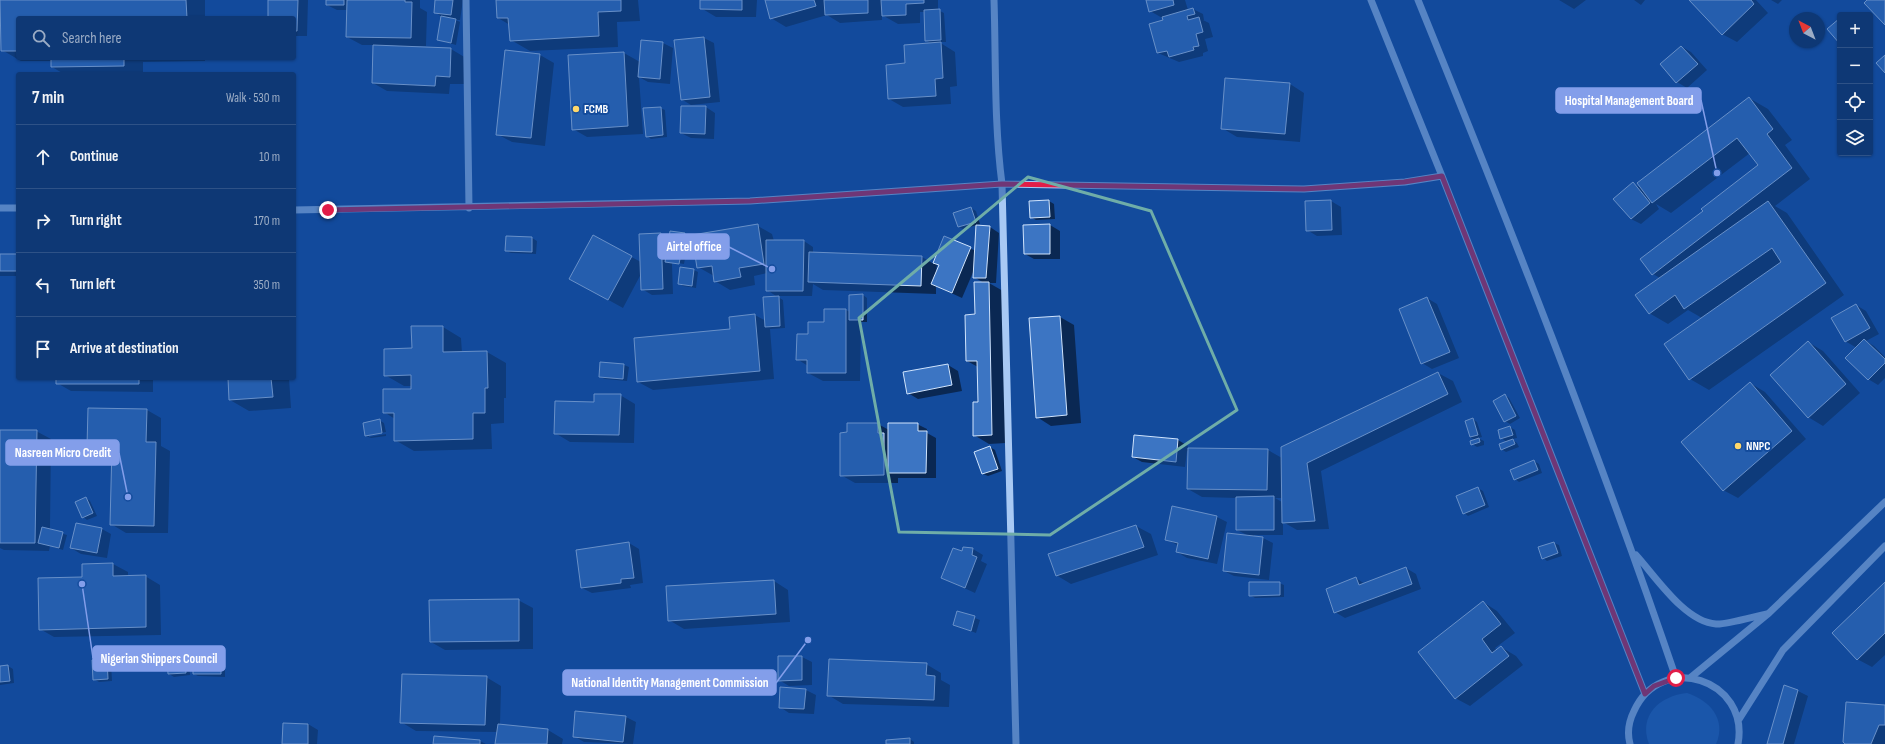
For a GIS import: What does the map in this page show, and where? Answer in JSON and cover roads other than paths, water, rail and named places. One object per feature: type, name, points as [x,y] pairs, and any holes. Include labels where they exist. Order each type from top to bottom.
[{"type":"street","points":[[466,0],[468,208]]},
{"type":"street","points":[[994,0],[997,65],[996,123],[1002,184],[1016,744]]},
{"type":"street","points":[[1371,0],[1442,176],[1645,694]]},
{"type":"street","points":[[1418,0],[1483,159],[1634,552],[1676,678]]},
{"type":"street","points":[[296,210],[468,208],[750,201],[1002,184],[1304,189],[1404,182],[1442,176]]},
{"type":"street","points":[[0,208],[16,208]]},
{"type":"street","points":[[1690,678],[1769,613],[1885,502]]},
{"type":"street","points":[[1738,721],[1783,650],[1885,546]]},
{"type":"street","points":[[1634,552],[1675,600],[1694,617],[1716,624],[1769,613]]},
{"type":"street","points":[[1629,743],[1629,728],[1632,716],[1637,704],[1645,694],[1654,686],[1676,678],[1690,678],[1706,682],[1721,691],[1732,704],[1738,721],[1738,744]]},
{"type":"place","name":"FCMB","points":[[576,109]]},
{"type":"place","name":"Hospital Management Board","points":[[1717,173]]},
{"type":"place","name":"Airtel office","points":[[772,269]]},
{"type":"place","name":"NNPC","points":[[1738,446]]},
{"type":"place","name":"Nasreen Micro Credit","points":[[128,497]]},
{"type":"place","name":"Nigerian Shippers Council","points":[[82,584]]},
{"type":"place","name":"National Identity Management Commission","points":[[808,640]]}]
